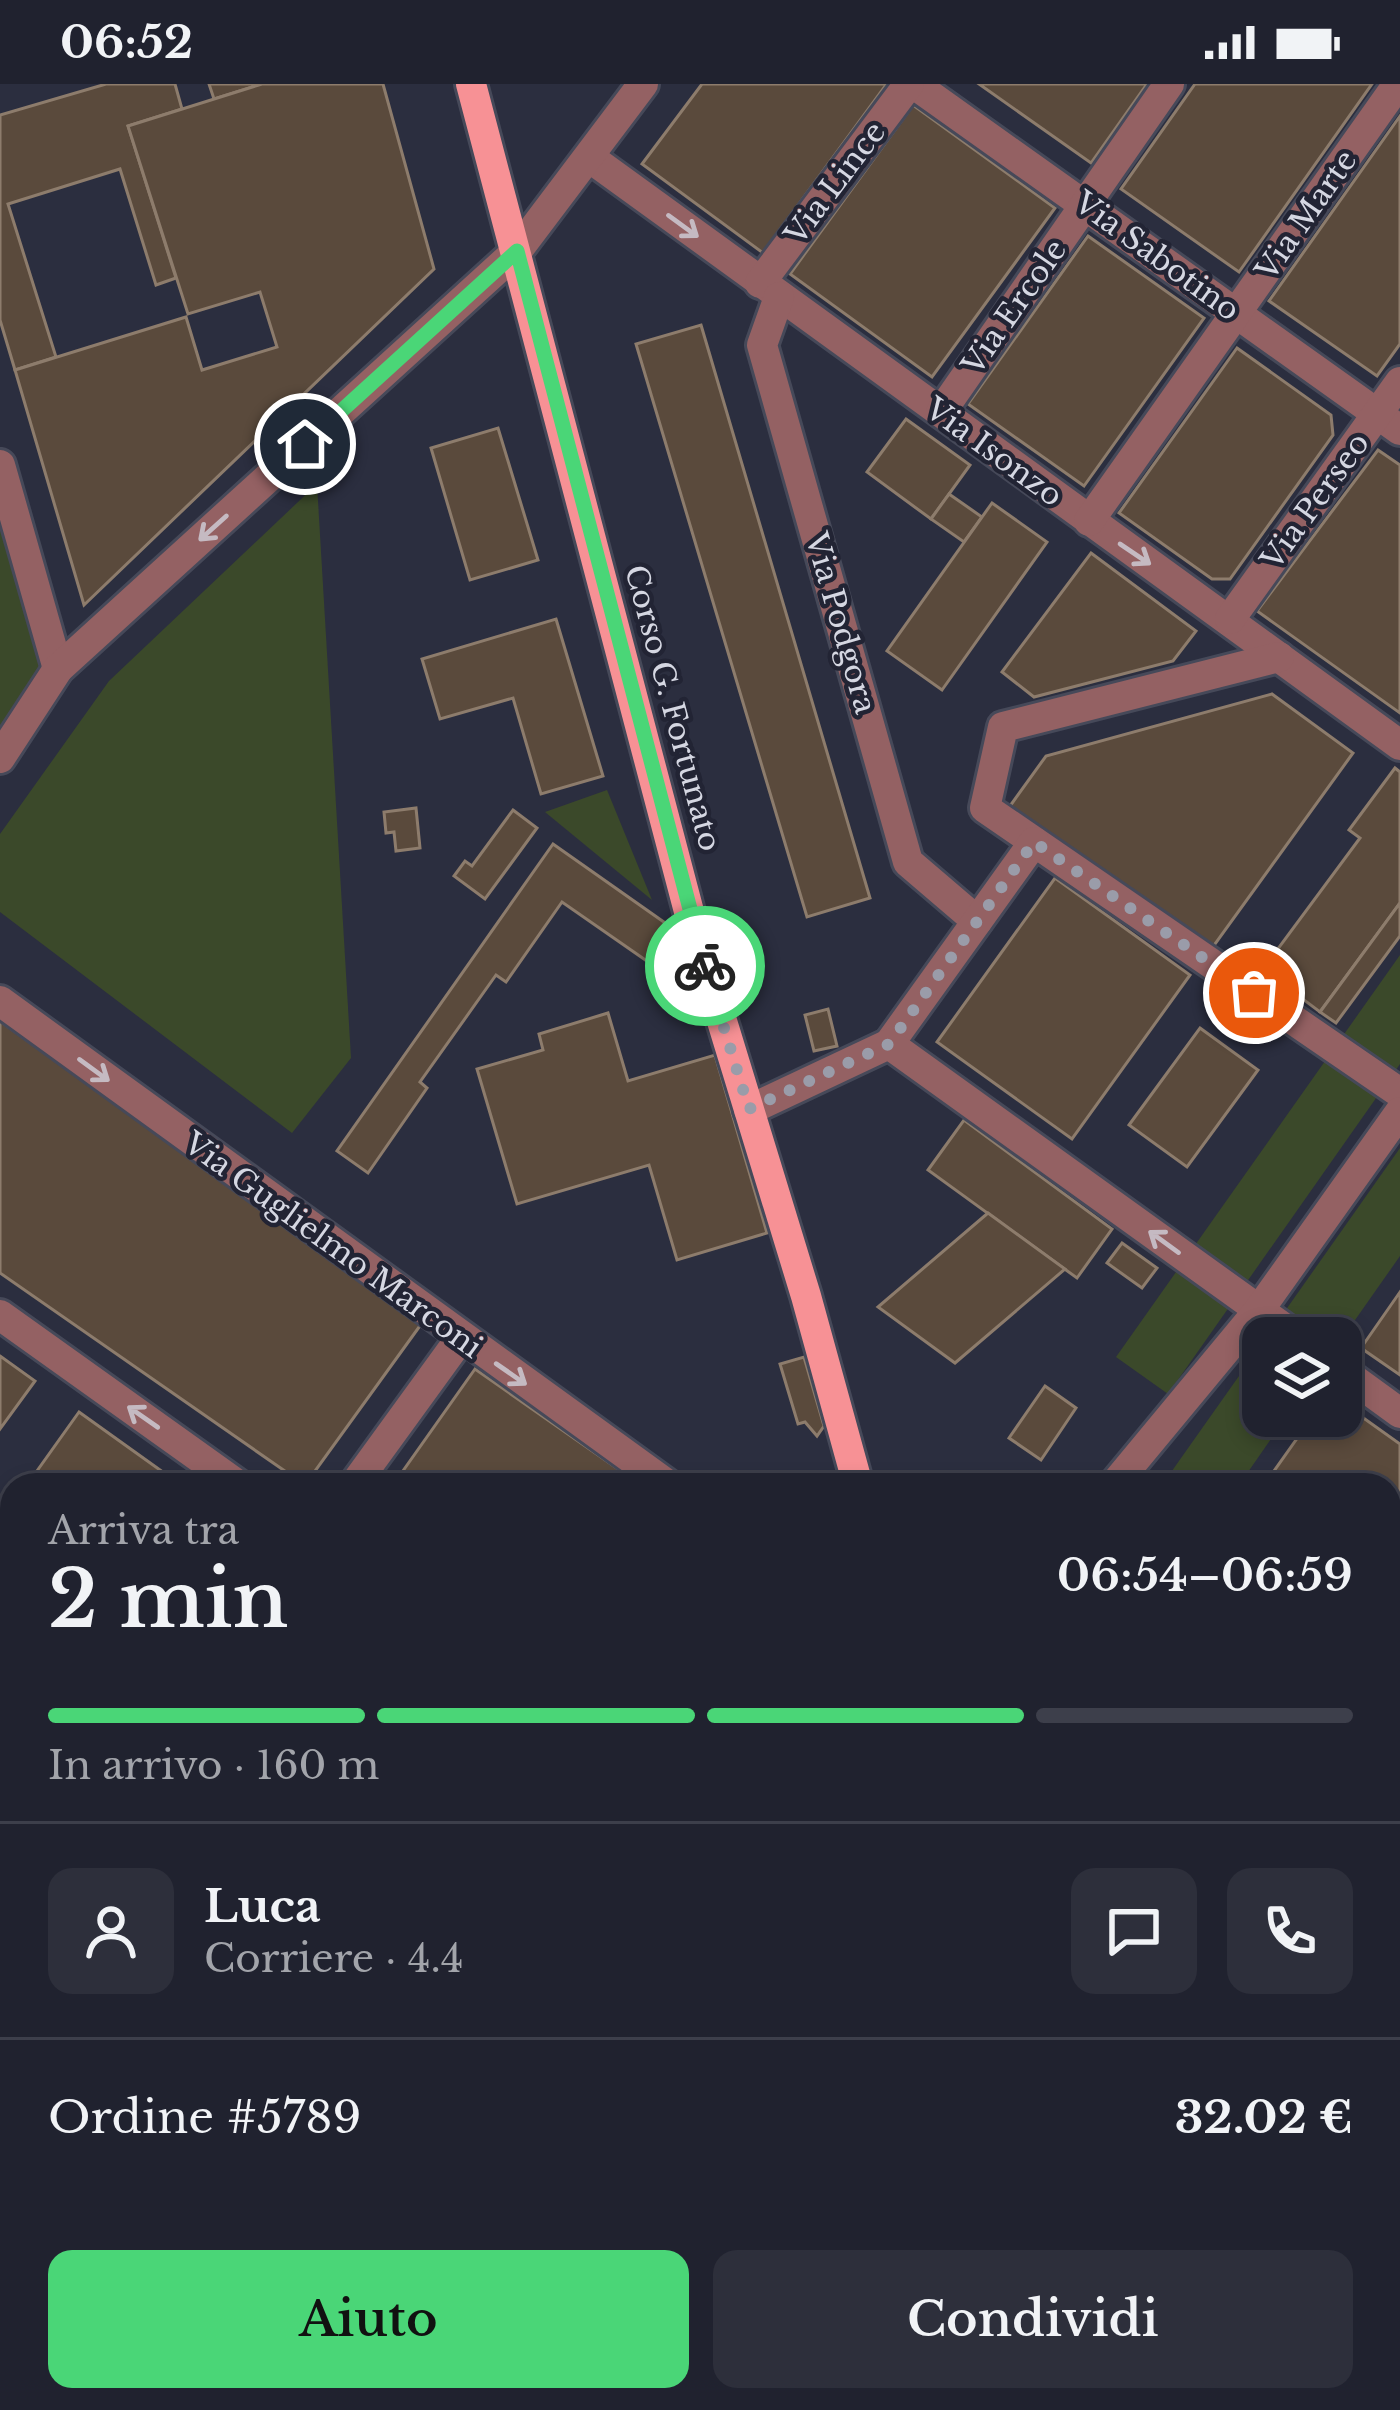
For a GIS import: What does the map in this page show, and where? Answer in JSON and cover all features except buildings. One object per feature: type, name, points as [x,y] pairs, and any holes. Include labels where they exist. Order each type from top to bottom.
[{"type":"main road","name":"Corso G. Fortunato","points":[[471,84],[692,923],[855,1473]]},
{"type":"street","points":[[0,758],[58,669],[517,251],[643,84]]},
{"type":"street","name":"Via Sabotino","points":[[912,84],[1389,422]]},
{"type":"street","name":"Via Lince","points":[[770,290],[912,84]]},
{"type":"street","name":"Via Ercole","points":[[940,412],[1169,84]]},
{"type":"street","name":"Via Marte","points":[[1088,521],[1398,84]]},
{"type":"street","name":"Via Isonzo","points":[[589,157],[1400,745]]},
{"type":"street","name":"Via Podgora","points":[[770,290],[762,345],[908,862],[977,921]]},
{"type":"street","name":"Via Perseo","points":[[1230,619],[1389,422],[1400,382]]},
{"type":"street","points":[[0,465],[58,669]]},
{"type":"street","points":[[1279,657],[1003,727],[985,808],[1400,1093]]},
{"type":"street","points":[[749,1109],[889,1044],[1034,842]]},
{"type":"street","name":"Via Guglielmo Marconi","points":[[0,1001],[651,1473]]},
{"type":"street","points":[[889,1044],[1269,1317]]},
{"type":"street","points":[[1124,1473],[1259,1310],[1400,1112]]},
{"type":"street","points":[[0,1315],[221,1473]]},
{"type":"street","points":[[363,1473],[460,1339]]},
{"type":"street","points":[[1362,1385],[1400,1413]]},
{"type":"green space","points":[[317,484],[351,1058],[292,1133],[0,912],[0,834],[109,681]]},
{"type":"green space","points":[[0,497],[58,669],[0,745]]},
{"type":"green space","points":[[607,790],[652,900],[545,812]]},
{"type":"green space","points":[[1400,955],[1400,1064],[1168,1394],[1116,1357]]},
{"type":"green space","points":[[1400,1148],[1400,1256],[1357,1317],[1281,1317]]},
{"type":"green space","points":[[1242,1372],[1242,1437],[1272,1437],[1247,1473],[1170,1473]]},
{"type":"way so far","points":[[705,966],[749,1109],[889,1044],[1034,842],[1254,993]]},
{"type":"route","points":[[305,444],[517,251],[705,966]]}]
